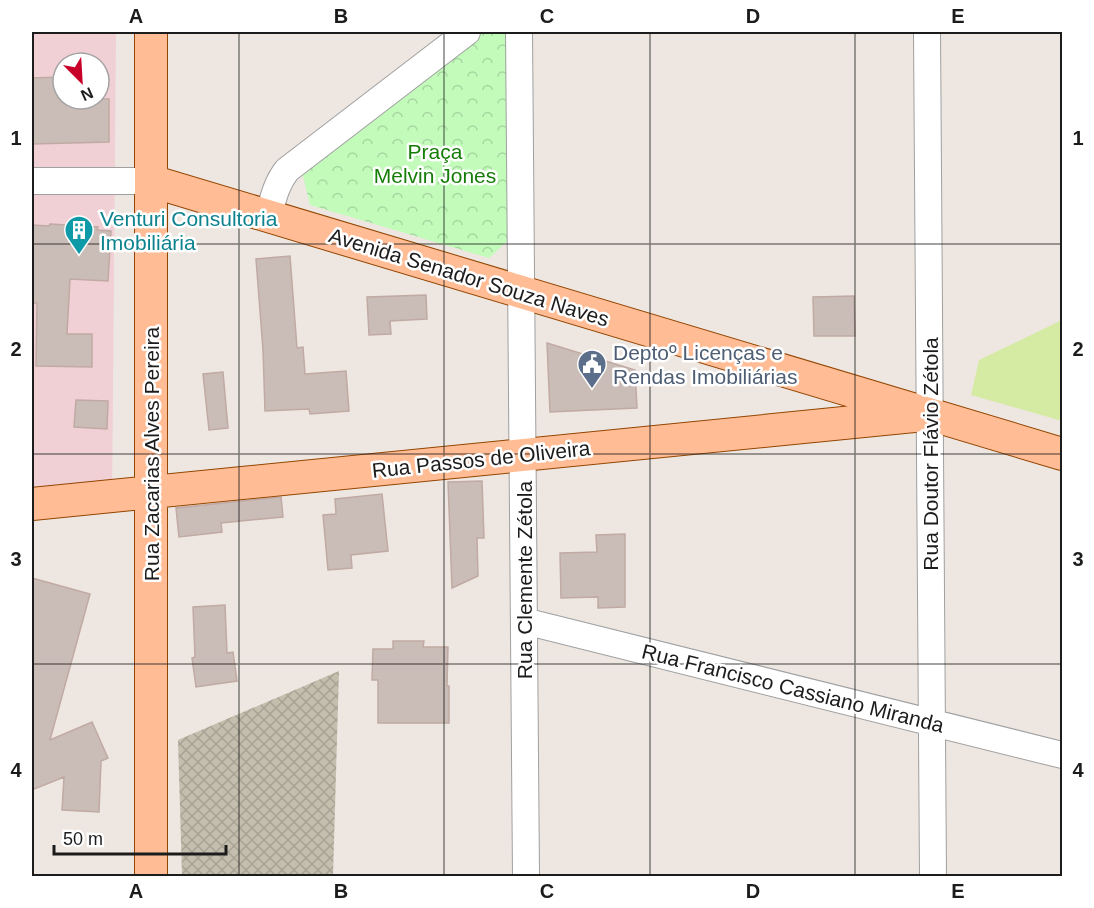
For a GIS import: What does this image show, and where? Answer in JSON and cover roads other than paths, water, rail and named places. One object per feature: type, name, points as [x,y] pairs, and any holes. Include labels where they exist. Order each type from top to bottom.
[{"type":"main road","name":"Rua Zacarias Alves Pereira","points":[[151,32],[151,876]]},
{"type":"main road","name":"Avenida Senador Souza Naves","points":[[151,182],[1062,454]]},
{"type":"main road","name":"Rua Passos de Oliveira","points":[[32,504],[930,414]]},
{"type":"street","points":[[268,216],[275,190],[287,170],[467,32]]},
{"type":"street","name":"Rua Clemente Zétola","points":[[519,32],[526,876]]},
{"type":"street","name":"Rua Doutor Flávio Zétola","points":[[927,32],[933,876]]},
{"type":"street","points":[[32,181],[151,182]]},
{"type":"street","name":"Rua Francisco Cassiano Miranda","points":[[524,621],[1062,755]]},
{"type":"place","name":"Venturi Consultoria Imobiliária","points":[[79,256]]},
{"type":"place","name":"Deptoº Licenças e Rendas Imobiliárias","points":[[592,390]]},
{"type":"park label","name":"Praça Melvin Jones","points":[[435,163]]}]
